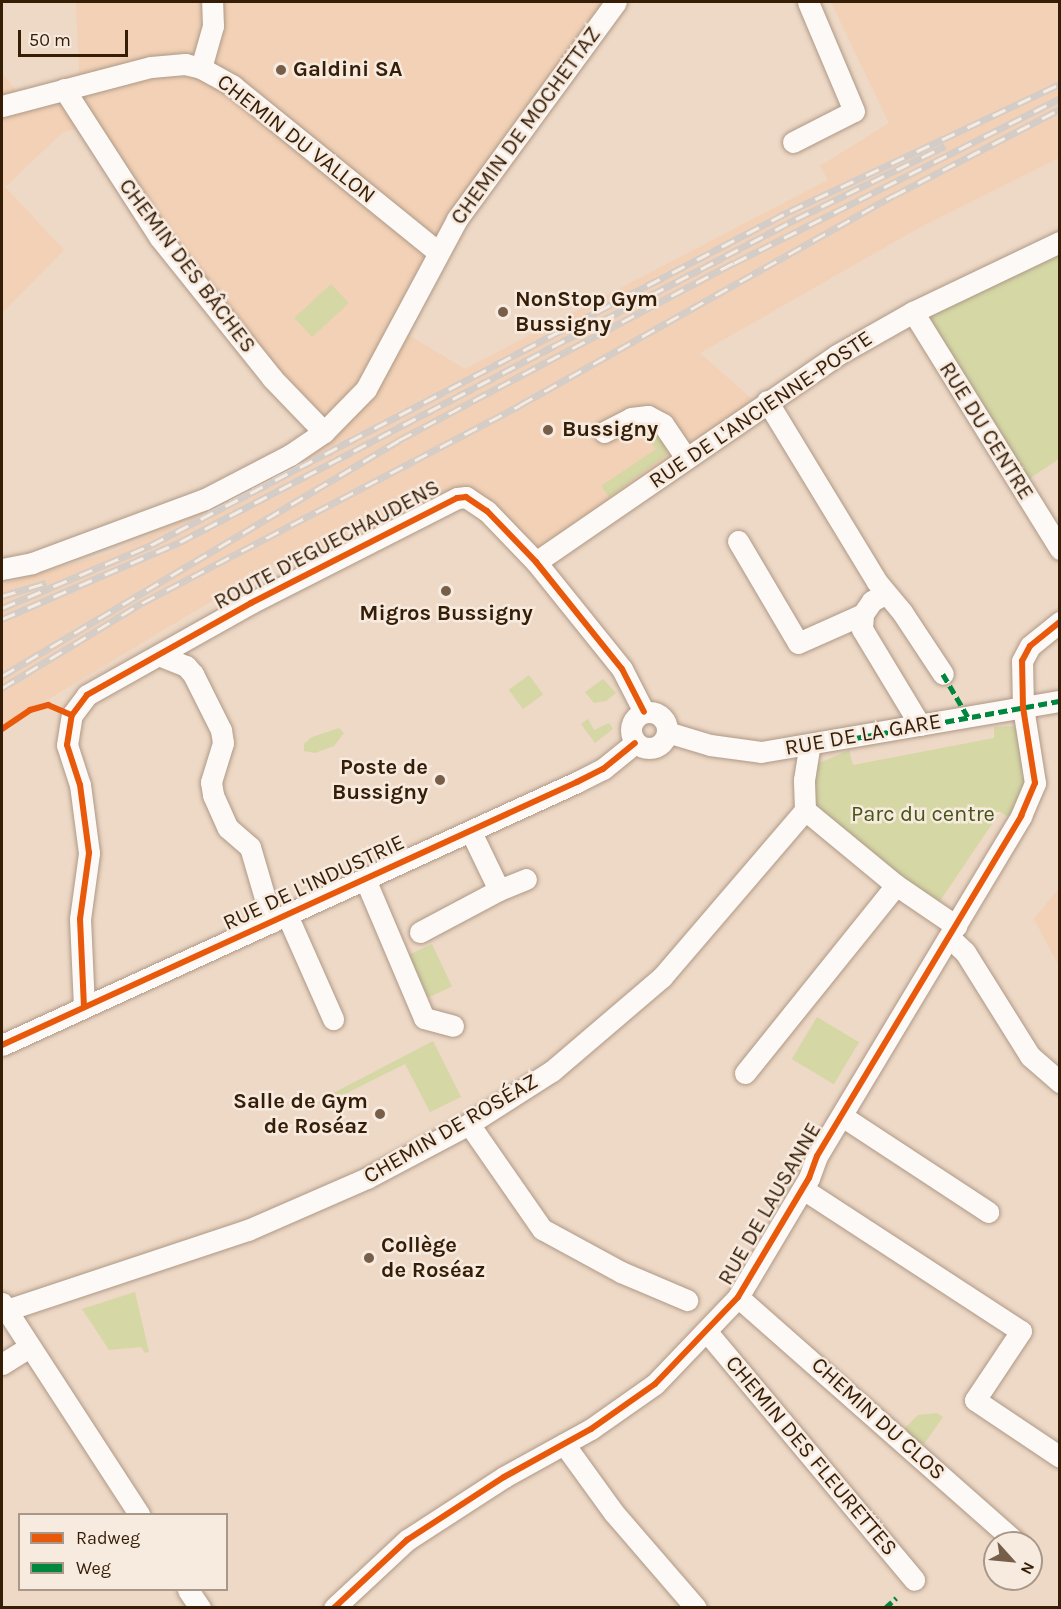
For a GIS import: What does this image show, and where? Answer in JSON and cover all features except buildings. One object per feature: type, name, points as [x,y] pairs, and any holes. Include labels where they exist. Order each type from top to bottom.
[{"type":"street","points":[[201,68],[213,26],[212,2]]},
{"type":"street","name":"CHEMIN DE MOCHETTAZ","points":[[2,569],[32,563],[205,499],[290,455],[324,432],[355,402],[382,363],[436,251],[616,2]]},
{"type":"street","points":[[793,142],[854,111],[808,2]]},
{"type":"street","name":"CHEMIN DU VALLON","points":[[2,106],[169,64],[201,68],[233,86],[436,251]]},
{"type":"street","name":"CHEMIN DES BÂCHES","points":[[64,89],[160,238],[272,378],[324,432]]},
{"type":"street","name":"RUE DE L'ANCIENNE-POSTE","points":[[537,562],[767,401],[837,355],[913,312],[1059,242]]},
{"type":"street","name":"RUE DU CENTRE","points":[[913,312],[1059,549]]},
{"type":"street","points":[[767,401],[885,594],[902,612],[943,674]]},
{"type":"street","points":[[604,432],[630,418],[648,416],[663,424],[686,458]]},
{"type":"street","name":"ROUTE D'EGUECHAUDENS","points":[[84,1006],[80,919],[89,853],[80,785],[67,745],[72,715],[87,695],[161,656],[251,603],[457,498],[466,497],[481,505],[537,562]]},
{"type":"street","points":[[738,541],[798,643],[863,614]]},
{"type":"street","points":[[537,562],[622,669],[644,712]]},
{"type":"street","points":[[885,594],[872,601],[863,614],[862,629],[920,725]]},
{"type":"street","points":[[1023,707],[1022,661],[1030,646],[1059,622]]},
{"type":"street","points":[[161,656],[186,666],[194,674],[221,730],[223,743],[211,782],[213,795],[228,828],[250,847],[279,918]]},
{"type":"street","name":"RUE DE LA GARE","points":[[667,732],[737,750],[809,747],[1059,701]]},
{"type":"street","name":"RUE DE LAUSANNE","points":[[334,1608],[407,1540],[504,1477],[564,1444],[655,1384],[738,1297],[803,1189],[842,1116],[1021,816],[1035,783],[1023,707]]},
{"type":"street","points":[[644,712],[658,714],[667,732],[654,748],[635,743],[630,729],[637,716],[644,712]]},
{"type":"street","name":"RUE DE L'INDUSTRIE","points":[[2,1045],[471,832],[603,769],[635,743]]},
{"type":"street","points":[[809,747],[804,780],[805,810],[953,932],[1030,1056],[1059,1082]]},
{"type":"street","name":"CHEMIN DE ROSÉAZ","points":[[4,1307],[248,1230],[368,1178],[469,1124],[552,1071],[662,977],[805,810]]},
{"type":"street","points":[[471,832],[500,890]]},
{"type":"street","name":"RUE DE L'INDUSTRIE","points":[[365,879],[424,1018],[453,1026]]},
{"type":"street","points":[[420,932],[526,879]]},
{"type":"street","points":[[744,1073],[896,885]]},
{"type":"street","name":"RUE DE L'INDUSTRIE","points":[[279,918],[333,1019]]},
{"type":"street","points":[[842,1116],[988,1212]]},
{"type":"street","points":[[469,1124],[527,1213],[542,1230],[621,1272],[687,1300]]},
{"type":"street","points":[[803,1189],[1022,1331],[975,1400],[1059,1457]]},
{"type":"street","name":"CHEMIN DU CLOS","points":[[738,1297],[1003,1531]]},
{"type":"street","points":[[4,1307],[138,1513]]},
{"type":"street","name":"CHEMIN DES FLEURETTES","points":[[707,1332],[914,1580]]},
{"type":"street","points":[[2,1364],[29,1347]]},
{"type":"street","points":[[564,1444],[614,1513],[696,1608]]},
{"type":"street","points":[[189,1591],[200,1608]]},
{"type":"shaded area","points":[[76,2],[612,2],[530,108],[405,333],[465,369],[828,180],[820,166],[889,123],[831,2],[1059,2],[1059,158],[917,229],[700,353],[754,401],[552,558],[476,491],[314,564],[285,557],[2,727],[2,584],[110,553],[192,517],[329,437],[164,238],[95,125],[63,132],[5,187],[64,250],[2,313],[2,73],[17,92],[79,73]]},
{"type":"shaded area","points":[[1059,888],[1059,966],[1034,919]]},
{"type":"green space","points":[[1059,246],[1059,459],[1026,481],[923,314]]},
{"type":"green space","points":[[331,284],[349,303],[312,337],[294,318]]},
{"type":"green space","points":[[636,423],[656,426],[668,454],[609,497],[601,486],[656,449],[641,430],[616,436]]},
{"type":"green space","points":[[529,675],[543,694],[523,709],[509,690]]},
{"type":"green space","points":[[603,679],[616,693],[606,701],[594,703],[585,692]]},
{"type":"green space","points":[[588,719],[594,730],[609,723],[613,729],[595,743],[581,724]]},
{"type":"green space","name":"Parc du centre","points":[[1013,726],[1022,736],[1027,782],[1010,818],[1000,812],[936,907],[809,804],[815,765],[849,750],[853,765],[994,738],[994,727]]},
{"type":"green space","points":[[339,728],[344,733],[334,746],[315,753],[304,751],[304,744],[312,737]]},
{"type":"green space","points":[[432,944],[452,987],[428,998],[408,955]]},
{"type":"green space","points":[[817,1017],[859,1042],[834,1084],[792,1059]]},
{"type":"green space","points":[[433,1041],[461,1097],[430,1112],[405,1064],[321,1106],[318,1101]]},
{"type":"green space","points":[[135,1292],[149,1352],[145,1353],[141,1347],[109,1350],[82,1309]]},
{"type":"green space","points":[[937,1413],[943,1417],[924,1444],[901,1432],[918,1415]]},
{"type":"railway","points":[[2,608],[151,545],[790,211],[1060,84]]},
{"type":"railway","points":[[2,676],[399,440],[734,263],[1060,98]]},
{"type":"railway","points":[[2,688],[142,603],[520,405],[893,196],[1060,109]]},
{"type":"railway","points":[[2,619],[180,542],[796,219],[945,146]]},
{"type":"railway","points":[[2,596],[46,583]]},
{"type":"marked path","points":[[943,674],[968,717]]},
{"type":"marked path","points":[[839,741],[1060,701]]},
{"type":"marked path","points":[[885,1608],[896,1598]]},
{"type":"cycle path","points":[[84,1007],[80,919],[89,853],[80,785],[67,745],[72,715],[87,695],[251,603],[457,498],[466,497],[487,511],[536,562],[622,669],[644,712]]},
{"type":"cycle path","points":[[334,1608],[407,1540],[504,1477],[591,1429],[655,1384],[738,1297],[809,1178],[817,1156],[1021,816],[1035,783],[1023,707],[1022,661],[1030,646],[1060,622]]},
{"type":"cycle path","points":[[2,729],[30,710],[48,705],[72,715]]},
{"type":"cycle path","points":[[2,1045],[577,782],[603,769],[635,743]]},
{"type":"place","name":"Galdini SA","points":[[281,70]]},
{"type":"place","name":"NonStop Gym Bussigny","points":[[503,312]]},
{"type":"place","name":"Bussigny","points":[[548,430]]},
{"type":"place","name":"Migros Bussigny","points":[[446,591]]},
{"type":"place","name":"Poste de Bussigny","points":[[440,780]]},
{"type":"place","name":"Salle de Gym de Roséaz","points":[[380,1114]]},
{"type":"place","name":"Collège de Roséaz","points":[[369,1258]]}]
